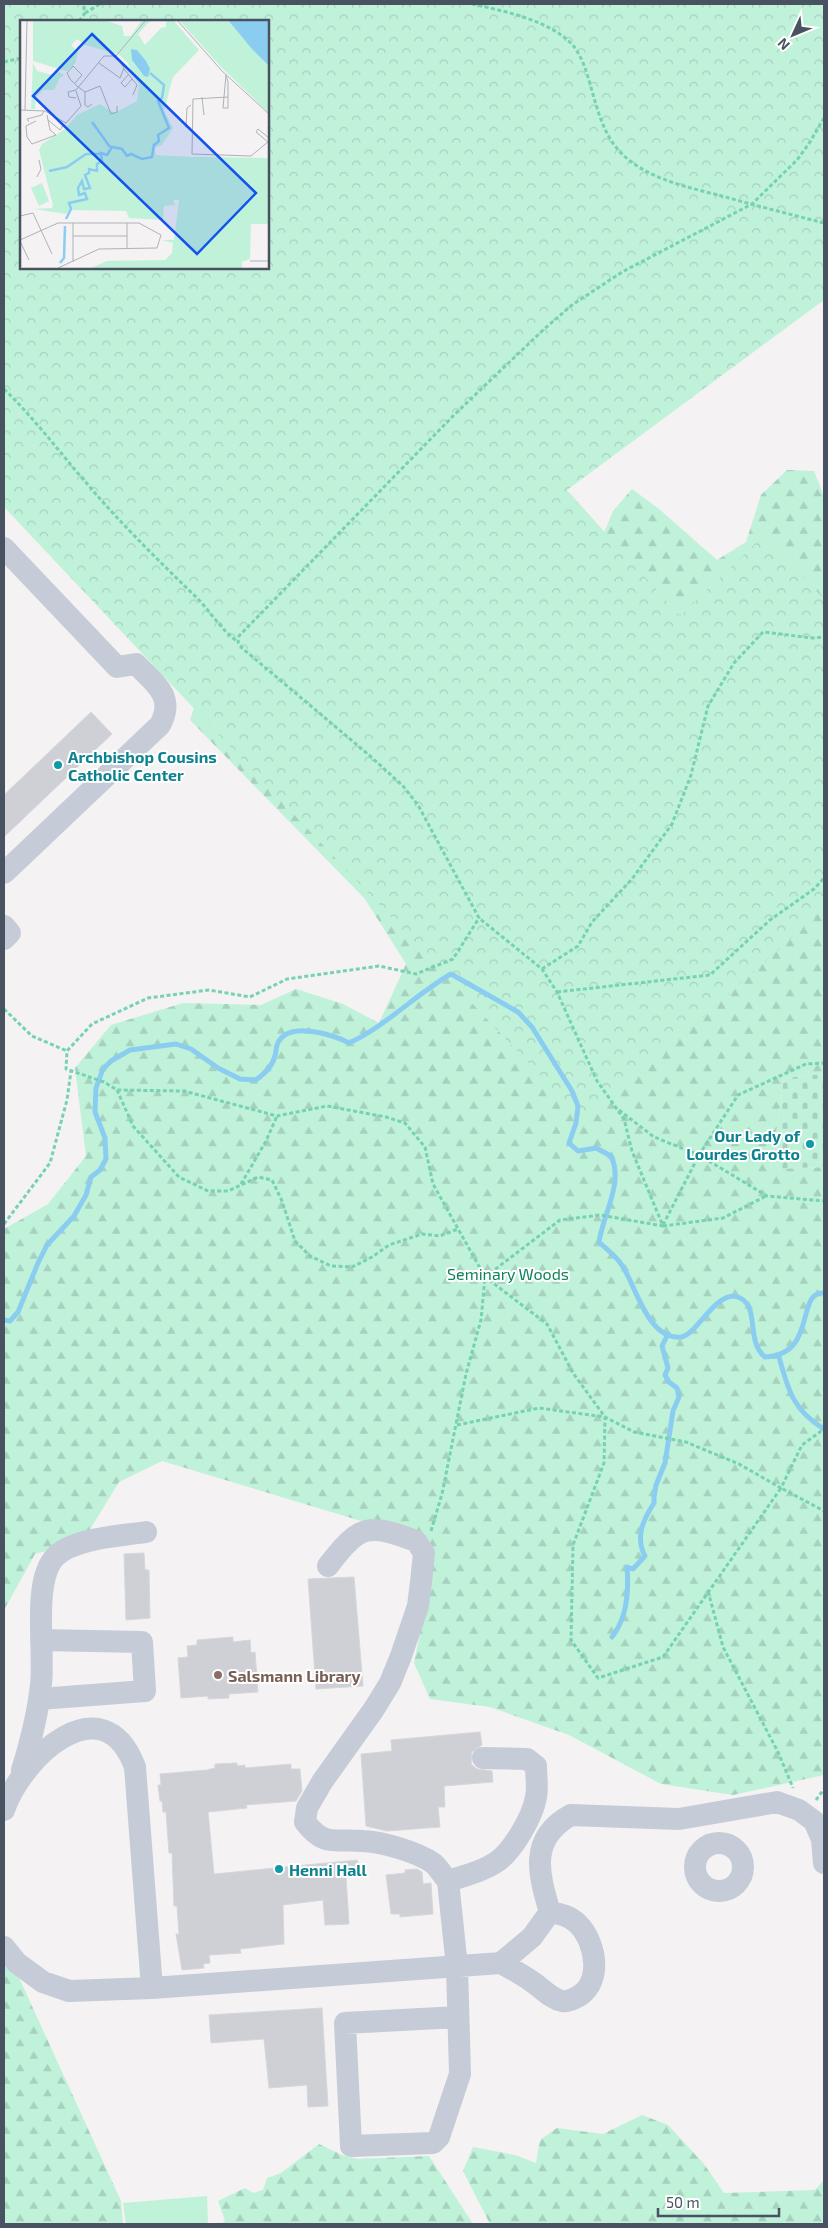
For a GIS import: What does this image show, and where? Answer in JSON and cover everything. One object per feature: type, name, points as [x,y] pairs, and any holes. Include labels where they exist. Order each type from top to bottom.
[{"type":"lane","points":[[4,548],[117,667],[136,664],[162,692],[166,701],[165,715],[160,725],[4,873]]},
{"type":"lane","points":[[4,926],[10,933],[4,939]]},
{"type":"lane","points":[[328,1566],[346,1542],[359,1532],[372,1528],[416,1541],[424,1553],[418,1606],[390,1682],[374,1709],[322,1782],[307,1808],[305,1822],[314,1834],[326,1840],[365,1841],[415,1853],[434,1864],[448,1881],[457,1967],[460,2074],[439,2137],[433,2143],[351,2146],[345,2023],[458,2017]]},
{"type":"lane","points":[[21,1776],[34,1731],[41,1683],[42,1587],[46,1571],[55,1557],[69,1548],[89,1541],[146,1532]]},
{"type":"lane","points":[[39,1699],[145,1692],[142,1642],[41,1640]]},
{"type":"lane","points":[[4,1810],[9,1794],[21,1776],[44,1750],[62,1737],[80,1729],[99,1729],[115,1735],[128,1750],[135,1767],[152,1988]]},
{"type":"lane","points":[[448,1881],[479,1871],[497,1862],[506,1854],[525,1826],[536,1798],[536,1766],[527,1759],[483,1758]]},
{"type":"lane","points":[[550,1912],[542,1883],[541,1852],[545,1838],[556,1824],[572,1815],[679,1820],[777,1802],[815,1815],[822,1839],[824,1863]]},
{"type":"lane","points":[[722,1844],[730,1810]]},
{"type":"lane","points":[[4,1947],[17,1963],[43,1982],[70,1991],[152,1988],[501,1963],[532,1937],[550,1912]]},
{"type":"lane","points":[[501,1963],[533,1982],[552,1997],[564,2002],[576,1998],[587,1990],[594,1977],[594,1959],[590,1940],[578,1923],[564,1914],[550,1912]]},
{"type":"path","points":[[83,4],[85,13]]},
{"type":"path","points":[[80,20],[85,13],[100,4]]},
{"type":"path","points":[[472,4],[529,20],[551,29],[568,41],[576,49],[584,65],[605,132],[621,153],[648,173],[681,185],[824,223]]},
{"type":"path","points":[[4,62],[20,58]]},
{"type":"path","points":[[238,642],[239,636],[512,358],[572,305],[622,272],[752,204],[797,160],[824,118]]},
{"type":"path","points":[[4,389],[36,421],[88,486],[180,584],[197,598],[228,635],[403,786],[418,805],[479,918],[542,969],[557,992],[597,1081],[624,1119],[632,1151],[663,1226]]},
{"type":"path","points":[[542,969],[578,946],[592,922],[632,879],[672,824],[691,776],[708,706],[734,663],[763,632],[813,638],[824,637]]},
{"type":"path","points":[[557,992],[710,975],[770,920],[814,889],[824,878]]},
{"type":"path","points":[[479,918],[453,959],[416,974],[379,966],[287,979],[250,997],[209,990],[148,998],[92,1024],[67,1051],[66,1069],[104,1082],[117,1090],[184,1091],[277,1116],[327,1106],[386,1117],[405,1124],[424,1146],[433,1184],[485,1277],[547,1324],[573,1373],[605,1417],[604,1463],[573,1545],[571,1640],[598,1678],[663,1657],[781,1488],[802,1445],[824,1429]]},
{"type":"path","points":[[4,1009],[32,1036],[67,1051]]},
{"type":"path","points":[[663,1226],[699,1155],[738,1095],[806,1064],[824,1064]]},
{"type":"path","points":[[4,1224],[50,1163],[67,1100],[71,1071]]},
{"type":"path","points":[[117,1090],[133,1126],[179,1177],[208,1191],[228,1191],[258,1177],[272,1180],[282,1201],[295,1241],[310,1256],[331,1266],[352,1267],[390,1245],[422,1234],[440,1236],[458,1229]]},
{"type":"path","points":[[616,1108],[654,1137],[699,1155],[767,1196],[824,1201]]},
{"type":"path","points":[[241,1184],[266,1142],[277,1116]]},
{"type":"path","points":[[424,1553],[442,1494],[461,1392],[482,1320],[485,1277],[560,1220],[600,1214],[663,1226],[723,1218],[767,1196]]},
{"type":"path","points":[[456,1425],[539,1408],[605,1417],[634,1432],[679,1440],[739,1464],[824,1511]]},
{"type":"path","points":[[708,1591],[723,1647],[778,1752],[815,1815]]},
{"type":"green space","points":[[4,4],[824,4],[824,300],[567,490],[680,616],[764,535],[824,599],[824,909],[585,1123],[4,507]]},
{"type":"green space","name":"Seminary Woods","points":[[787,470],[814,471],[824,496],[824,1074],[784,1078],[771,1169],[824,1167],[824,1775],[733,1795],[661,1784],[569,1735],[490,1707],[430,1699],[414,1663],[431,1580],[401,1533],[162,1461],[119,1482],[83,1541],[35,1554],[4,1610],[4,1229],[48,1204],[86,1156],[75,1068],[111,1025],[183,1003],[261,1005],[296,989],[343,1004],[379,1023],[406,964],[365,899],[190,720],[194,708],[591,564],[613,511],[632,489],[659,509],[717,560],[746,542],[761,495]]},
{"type":"green space","points":[[824,1074],[824,1167],[771,1169],[784,1078]]},
{"type":"green space","points":[[4,1958],[16,1971],[121,2201],[123,2224],[4,2224]]},
{"type":"green space","points":[[642,2115],[668,2125],[704,2164],[724,2193],[815,2190],[824,2180],[824,2224],[490,2224],[463,2171],[473,2147],[515,2155],[536,2163],[540,2140],[557,2128],[603,2134]]},
{"type":"green space","points":[[319,2144],[342,2155],[358,2159],[429,2156],[473,2224],[222,2224],[225,2220],[218,2201],[245,2188],[253,2193],[263,2190],[267,2178],[281,2173]]},
{"type":"green space","points":[[207,2196],[208,2224],[126,2224],[123,2203]]},
{"type":"building","name":"Archbishop Cousins Catholic Center","points":[[91,712],[112,734],[4,837],[4,795]]},
{"type":"building","points":[[144,1553],[145,1570],[149,1570],[150,1618],[126,1620],[124,1554]]},
{"type":"building","points":[[354,1577],[363,1686],[316,1689],[308,1579]]},
{"type":"building","name":"Salsmann Library","points":[[233,1637],[233,1642],[250,1640],[251,1653],[255,1652],[258,1692],[229,1694],[229,1698],[208,1699],[208,1696],[181,1698],[178,1658],[188,1657],[187,1646],[197,1645],[197,1640]]},
{"type":"building","points":[[480,1732],[482,1745],[472,1752],[471,1764],[477,1769],[492,1771],[493,1782],[444,1786],[445,1807],[438,1807],[440,1827],[387,1831],[366,1826],[361,1754],[392,1751],[391,1740]]},
{"type":"building","name":"Henni Hall","points":[[237,1763],[237,1766],[245,1765],[245,1768],[291,1764],[291,1769],[300,1769],[302,1791],[296,1801],[246,1805],[247,1808],[208,1812],[214,1874],[357,1860],[359,1876],[346,1877],[349,1924],[325,1925],[323,1900],[283,1905],[284,1944],[240,1949],[241,1953],[209,1955],[210,1963],[203,1964],[204,1968],[182,1970],[176,1934],[179,1934],[177,1906],[174,1906],[172,1853],[169,1853],[166,1812],[163,1812],[158,1785],[161,1785],[160,1774],[207,1770],[215,1768],[215,1764]]},
{"type":"building","points":[[417,1869],[422,1872],[423,1884],[431,1883],[433,1914],[400,1917],[400,1914],[391,1914],[386,1875],[405,1873],[405,1870]]},
{"type":"building","points":[[322,2008],[328,2106],[308,2107],[307,2085],[269,2088],[264,2039],[211,2043],[209,2015]]},
{"type":"waterway","points":[[4,1320],[10,1321],[18,1312],[47,1245],[74,1216],[86,1195],[91,1177],[100,1170],[106,1159],[105,1138],[95,1112],[96,1088],[103,1069],[111,1061],[130,1050],[176,1044],[191,1049],[218,1068],[240,1079],[256,1080],[270,1067],[277,1045],[282,1037],[290,1033],[310,1031],[342,1039],[349,1043],[376,1028],[451,974],[518,1012],[532,1027],[572,1091],[578,1106],[576,1123],[569,1143],[578,1151],[596,1148],[611,1156],[614,1166],[614,1188],[599,1242],[621,1264],[644,1309],[659,1330],[669,1336],[681,1337],[694,1329],[716,1304],[725,1298],[733,1296],[742,1299],[750,1310],[754,1335],[759,1350],[765,1357],[782,1354],[792,1346],[799,1335],[810,1302],[815,1295],[824,1293]]},
{"type":"waterway","points":[[612,1637],[621,1621],[626,1604],[627,1567],[633,1569],[645,1556],[641,1542],[642,1529],[654,1503],[656,1485],[665,1463],[673,1411],[679,1397],[677,1388],[669,1382],[665,1375],[668,1368],[662,1346],[668,1334]]},
{"type":"waterway","points":[[779,1357],[785,1380],[793,1398],[805,1414],[824,1429]]},
{"type":"place","name":"Archbishop Cousins Catholic Center","points":[[58,765]]},
{"type":"place","name":"Our Lady of Lourdes Grotto","points":[[810,1144]]},
{"type":"place","name":"Salsmann Library","points":[[218,1675]]},
{"type":"place","name":"Henni Hall","points":[[279,1869]]}]
